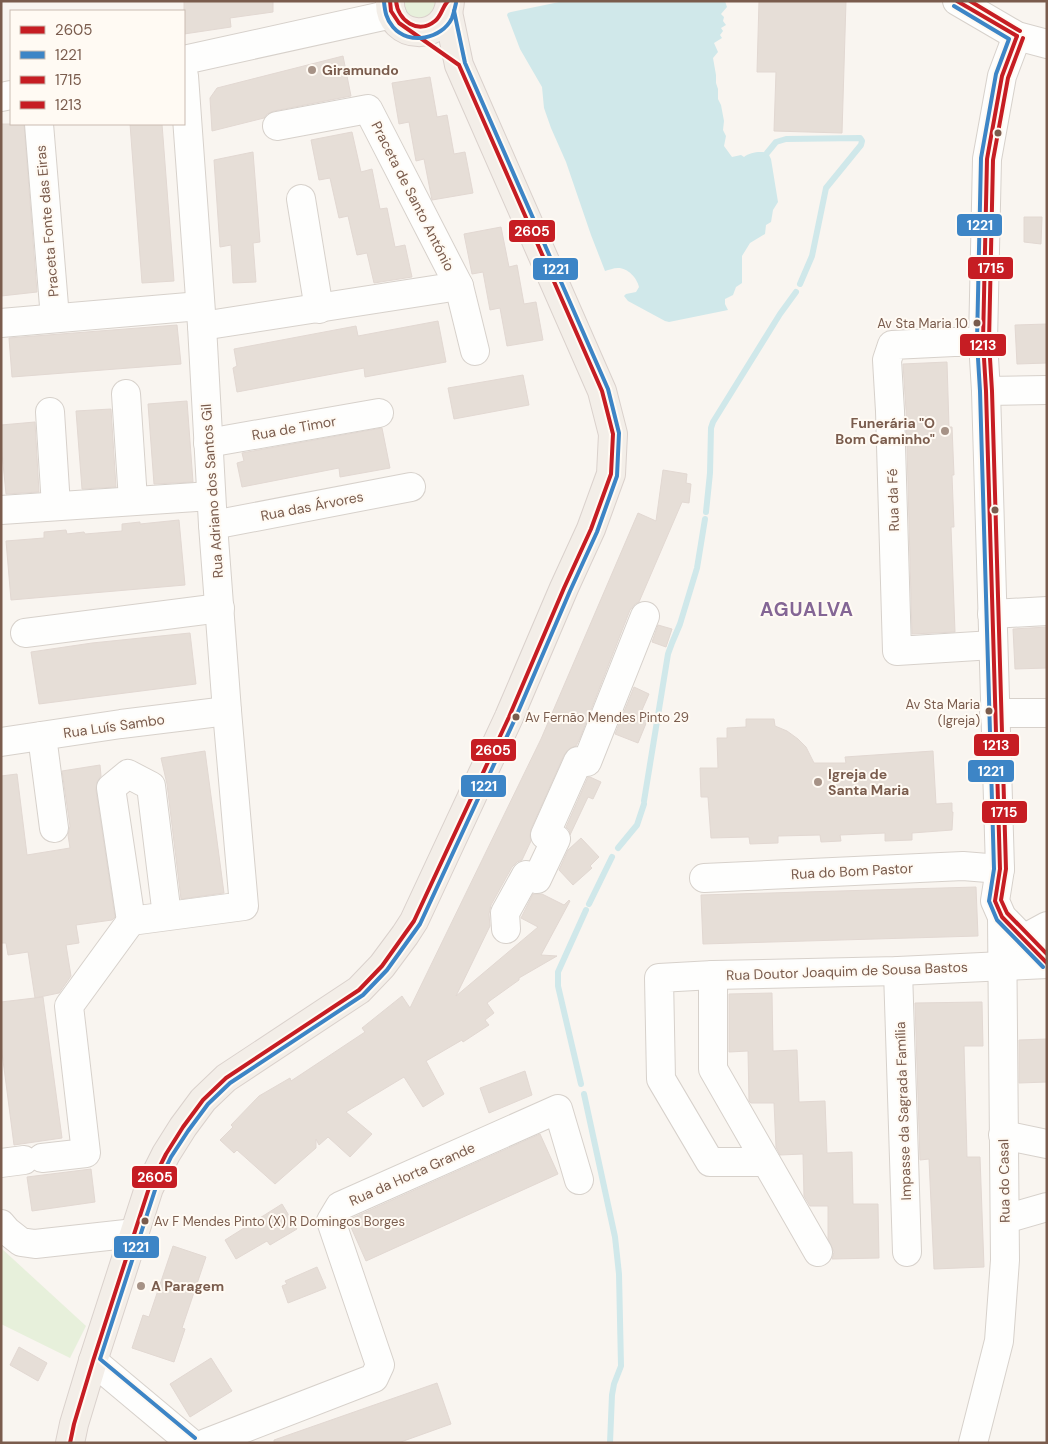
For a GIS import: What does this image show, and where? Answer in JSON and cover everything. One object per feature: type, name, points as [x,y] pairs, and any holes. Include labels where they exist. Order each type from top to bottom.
[{"type":"main road","points":[[398,16],[419,33],[428,32],[444,21],[452,6]]},
{"type":"main road","points":[[70,1443],[93,1361],[135,1233],[150,1188],[166,1154],[203,1100],[226,1078],[359,990],[382,966],[405,935],[414,920],[509,717],[591,528],[611,474],[613,434],[602,391],[459,65],[452,6]]},
{"type":"main road","points":[[398,16],[459,65]]},
{"type":"street","points":[[957,1],[1017,36],[1047,44]]},
{"type":"street","points":[[185,60],[398,16]]},
{"type":"street","name":"Rua do Casal","points":[[973,1443],[999,1341],[1005,1260],[1002,917],[995,901],[1000,869],[983,342],[987,159],[1002,76],[1017,36]]},
{"type":"street","name":"Rua Adriano dos Santos Gil","points":[[167,916],[244,906],[213,525],[185,90]]},
{"type":"street","name":"Praceta de Santo António","points":[[277,126],[368,109],[459,286],[475,351]]},
{"type":"street","name":"Praceta Fonte das Eiras","points":[[38,125],[55,318]]},
{"type":"street","points":[[301,199],[319,309]]},
{"type":"street","name":"Praceta de Santo António","points":[[201,316],[319,309],[459,286]]},
{"type":"street","points":[[1,323],[55,318],[201,316]]},
{"type":"street","name":"Rua da Fé","points":[[983,342],[892,345],[887,360],[897,652],[993,645]]},
{"type":"street","points":[[986,391],[1047,390]]},
{"type":"street","points":[[126,394],[133,500]]},
{"type":"street","points":[[50,412],[56,506]]},
{"type":"street","name":"Rua de Timor","points":[[208,442],[379,413]]},
{"type":"street","name":"Rua das Árvores","points":[[213,525],[411,487]]},
{"type":"street","points":[[1,510],[211,496]]},
{"type":"street","points":[[24,633],[220,608]]},
{"type":"street","points":[[992,614],[1047,611]]},
{"type":"street","points":[[506,929],[505,913],[526,875],[537,878],[556,839],[545,835],[578,761],[587,762],[645,616]]},
{"type":"street","name":"Rua Luís Sambo","points":[[1,742],[121,724],[227,711]]},
{"type":"street","points":[[994,713],[1047,713]]},
{"type":"street","points":[[42,736],[54,828]]},
{"type":"street","points":[[22,1160],[86,1153],[69,1006],[132,921],[167,916],[151,786],[128,774],[111,788],[132,921]]},
{"type":"street","name":"Rua do Bom Pastor","points":[[704,878],[963,866],[1000,869]]},
{"type":"street","points":[[1002,917],[1047,964]]},
{"type":"street","points":[[1023,939],[1047,926]]},
{"type":"street","name":"Rua Doutor Joaquim de Sousa Bastos","points":[[818,1252],[712,1069],[713,975],[898,971],[1047,964]]},
{"type":"street","name":"Impasse da Sagrada Família","points":[[898,971],[908,1252]]},
{"type":"street","points":[[713,975],[659,978],[662,1079],[710,1162],[766,1162]]},
{"type":"street","name":"Rua da Horta Grande","points":[[206,1443],[374,1378],[380,1365],[331,1221],[340,1206],[558,1109],[580,1180]]},
{"type":"street","points":[[1003,1135],[1047,1144]]},
{"type":"street","points":[[1005,1220],[1047,1207]]},
{"type":"street","points":[[1,1224],[21,1242],[35,1244],[135,1233]]},
{"type":"street","points":[[93,1361],[191,1443]]},
{"type":"green space","points":[[397,1],[439,1],[438,11],[416,26]]},
{"type":"green space","points":[[1,1248],[86,1326],[70,1358],[1,1324]]},
{"type":"water","points":[[564,1],[725,1],[727,7],[721,14],[726,25],[721,28],[723,31],[720,35],[722,38],[714,43],[718,52],[713,58],[718,99],[724,121],[723,130],[726,136],[724,146],[732,157],[741,155],[744,157],[756,152],[768,153],[771,159],[778,202],[773,210],[771,222],[766,225],[765,234],[750,243],[742,256],[742,283],[736,287],[733,295],[725,299],[728,310],[669,322],[665,321],[628,301],[624,296],[636,292],[639,287],[632,274],[622,268],[605,271],[566,162],[544,108],[542,87],[520,49],[507,15],[511,12]]},
{"type":"building","points":[[184,1],[273,1],[273,12],[230,18],[231,27],[185,34]]},
{"type":"building","points":[[759,1],[846,1],[842,133],[774,131],[776,72],[757,72]]},
{"type":"building","points":[[343,56],[351,96],[274,111],[267,114],[264,118],[212,131],[210,98],[217,88]]},
{"type":"building","points":[[430,77],[437,117],[447,115],[454,154],[465,152],[473,193],[432,200],[424,159],[416,161],[409,122],[399,124],[392,83]]},
{"type":"building","points":[[1,124],[24,125],[37,292],[1,296]]},
{"type":"building","points":[[130,125],[162,125],[174,281],[142,283]]},
{"type":"building","points":[[352,132],[361,172],[372,169],[380,209],[387,208],[395,247],[405,245],[412,277],[374,283],[367,253],[357,255],[348,216],[339,218],[330,178],[319,180],[311,140]]},
{"type":"building","points":[[253,152],[260,242],[253,243],[256,282],[233,283],[231,245],[220,247],[214,160]]},
{"type":"building","points":[[1024,217],[1042,217],[1041,244],[1024,242]]},
{"type":"building","points":[[501,227],[509,267],[517,265],[524,304],[536,302],[543,340],[507,346],[500,308],[490,310],[483,272],[472,274],[464,234]]},
{"type":"building","points":[[438,321],[446,362],[365,377],[364,368],[237,392],[233,368],[237,366],[234,349],[356,326],[358,336]]},
{"type":"building","points":[[1047,324],[1047,363],[1017,364],[1015,325]]},
{"type":"building","points":[[177,325],[181,364],[12,377],[9,338]]},
{"type":"building","points":[[947,362],[949,427],[952,427],[954,475],[952,475],[954,527],[951,527],[955,632],[912,634],[903,364]]},
{"type":"building","points":[[523,375],[529,405],[454,419],[448,388]]},
{"type":"building","points":[[187,401],[193,482],[154,484],[148,404]]},
{"type":"building","points":[[111,409],[116,487],[82,489],[76,411]]},
{"type":"building","points":[[35,422],[39,492],[6,494],[1,425]]},
{"type":"building","points":[[382,428],[390,468],[340,477],[339,468],[242,487],[237,463],[244,461],[242,453]]},
{"type":"building","points":[[663,470],[687,474],[686,483],[691,484],[689,503],[682,502],[639,602],[630,610],[580,738],[576,746],[570,748],[564,755],[531,829],[531,841],[522,860],[512,867],[491,905],[489,914],[490,926],[456,996],[538,927],[521,918],[533,894],[542,894],[564,905],[570,901],[541,955],[557,956],[519,978],[519,980],[487,1003],[494,1013],[485,1020],[489,1025],[463,1042],[462,1040],[426,1061],[444,1094],[423,1107],[404,1077],[346,1112],[372,1134],[350,1157],[328,1137],[319,1145],[316,1139],[316,1148],[275,1184],[237,1150],[234,1153],[220,1140],[233,1127],[231,1125],[259,1096],[290,1078],[291,1081],[365,1032],[362,1028],[402,996],[410,1008],[541,739],[638,513],[656,521]]},
{"type":"building","points":[[179,520],[185,585],[11,600],[6,541],[44,538],[44,532],[66,530],[67,534],[84,532],[85,534],[122,531],[122,524]]},
{"type":"building","points":[[658,625],[672,629],[666,647],[652,642]]},
{"type":"building","points":[[1047,627],[1047,668],[1015,669],[1013,629]]},
{"type":"building","points":[[190,633],[196,684],[39,704],[31,652],[92,643]]},
{"type":"building","points":[[634,687],[649,694],[642,710],[645,711],[641,719],[647,721],[638,743],[615,734]]},
{"type":"building","name":"Igreja de Santa Maria","points":[[746,719],[774,719],[775,726],[787,731],[806,747],[814,763],[846,763],[845,757],[933,751],[936,804],[952,803],[952,830],[912,833],[912,840],[885,841],[885,833],[840,835],[841,841],[821,842],[820,835],[778,836],[778,843],[750,844],[749,837],[711,838],[708,797],[701,797],[700,768],[718,768],[717,738],[727,738],[727,728],[746,727]]},
{"type":"building","points":[[205,751],[224,893],[181,899],[167,784],[161,758]]},
{"type":"building","points":[[100,765],[101,776],[97,782],[96,790],[115,917],[112,920],[76,925],[79,943],[66,945],[71,976],[59,993],[35,998],[28,952],[8,955],[6,943],[1,943],[1,776],[17,774],[27,855],[70,848],[68,835],[70,826],[62,771]]},
{"type":"building","points":[[588,777],[601,782],[593,799],[588,797],[570,835],[566,827]]},
{"type":"building","points":[[581,838],[599,857],[590,866],[592,868],[573,885],[559,870],[568,850]]},
{"type":"building","points":[[976,887],[978,936],[703,944],[701,895]]},
{"type":"building","points":[[772,993],[773,1051],[797,1050],[799,1102],[825,1101],[827,1153],[852,1152],[853,1204],[878,1204],[879,1258],[832,1259],[834,1252],[828,1239],[828,1206],[810,1206],[804,1196],[803,1154],[780,1155],[776,1147],[774,1103],[751,1103],[749,1101],[748,1051],[729,1052],[729,994]]},
{"type":"building","points":[[43,997],[62,1138],[14,1145],[1,1045],[1,1002]]},
{"type":"building","points":[[982,1002],[983,1046],[964,1046],[967,1157],[980,1157],[984,1267],[934,1269],[929,1159],[920,1160],[915,1003]]},
{"type":"building","points":[[1047,1039],[1047,1082],[1019,1083],[1019,1040]]},
{"type":"building","points":[[525,1071],[532,1095],[489,1113],[480,1088]]},
{"type":"building","points":[[540,1134],[558,1174],[366,1261],[350,1225],[354,1223],[352,1218]]},
{"type":"building","points":[[91,1169],[95,1202],[32,1211],[27,1177]]},
{"type":"building","points":[[282,1204],[297,1229],[270,1245],[267,1241],[236,1259],[225,1240]]},
{"type":"building","points":[[173,1246],[206,1257],[182,1328],[185,1329],[174,1362],[132,1348],[143,1315],[149,1317]]},
{"type":"building","points":[[317,1267],[326,1288],[288,1303],[282,1286],[287,1284],[285,1281]]},
{"type":"building","points":[[19,1347],[47,1363],[38,1381],[10,1365]]},
{"type":"building","points":[[211,1358],[232,1391],[190,1417],[170,1384]]},
{"type":"building","points":[[437,1383],[451,1424],[398,1443],[274,1443],[274,1440]]},
{"type":"waterway","points":[[767,153],[776,142],[786,139],[860,138],[862,141],[861,145],[826,188],[812,256],[800,284]]},
{"type":"waterway","points":[[706,512],[710,473],[711,428],[713,422],[780,314],[796,292]]},
{"type":"waterway","points":[[644,801],[668,654],[680,624],[697,568],[705,519]]},
{"type":"waterway","points":[[618,848],[637,825],[644,804]]},
{"type":"waterway","points":[[589,904],[612,857]]},
{"type":"waterway","points":[[581,1084],[558,986],[558,972],[586,910]]},
{"type":"waterway","points":[[584,1094],[615,1237],[619,1274],[621,1366],[612,1395],[610,1443]]},
{"type":"transit line","name":"2605","points":[[70,1443],[93,1361],[149,1188],[166,1154],[203,1100],[226,1078],[359,990],[382,966],[414,921],[509,717],[591,529],[611,474],[613,434],[602,391],[459,65],[399,23],[391,11],[390,1]]},
{"type":"transit line","name":"1715","points":[[396,1],[405,20],[410,24],[422,27],[435,21],[448,1]]},
{"type":"transit line","name":"1213","points":[[957,1],[1017,36]]},
{"type":"transit line","name":"1715","points":[[970,1],[1020,31]]},
{"type":"transit line","name":"1221","points":[[384,2],[387,18],[393,27],[408,37],[416,38],[425,38],[441,31],[452,18],[456,3]]},
{"type":"transit line","name":"1221","points":[[954,6],[1009,39],[996,74],[981,158],[977,342],[994,869],[989,901],[997,920],[1043,967]]},
{"type":"transit line","name":"1221","points":[[195,1438],[100,1359],[155,1190],[171,1157],[208,1104],[230,1083],[363,995],[387,970],[420,924],[515,719],[597,532],[617,476],[619,433],[608,389],[465,63],[454,11]]},
{"type":"transit line","name":"1213","points":[[1017,36],[1002,76],[987,159],[983,342],[1000,869],[995,901],[1002,917],[1047,963]]},
{"type":"transit line","name":"1715","points":[[1023,38],[1008,78],[993,160],[989,342],[1006,869],[1001,900],[1007,913],[1047,954]]},
{"type":"place","name":"Giramundo","points":[[312,70]]},
{"type":"place","name":"Av Sta Maria 10","points":[[977,323]]},
{"type":"place","name":"Funerária \"O Bom Caminho\"","points":[[945,431]]},
{"type":"place","name":"Av Sta Maria (Igreja)","points":[[989,711]]},
{"type":"place","name":"Av Fernão Mendes Pinto 29","points":[[516,717]]},
{"type":"place","name":"Igreja de Santa Maria","points":[[818,782]]},
{"type":"place","name":"Av F Mendes Pinto (X) R Domingos Borges","points":[[145,1221]]},
{"type":"place","name":"A Paragem","points":[[141,1286]]},
{"type":"district","name":"AGUALVA","points":[[807,609]]}]
